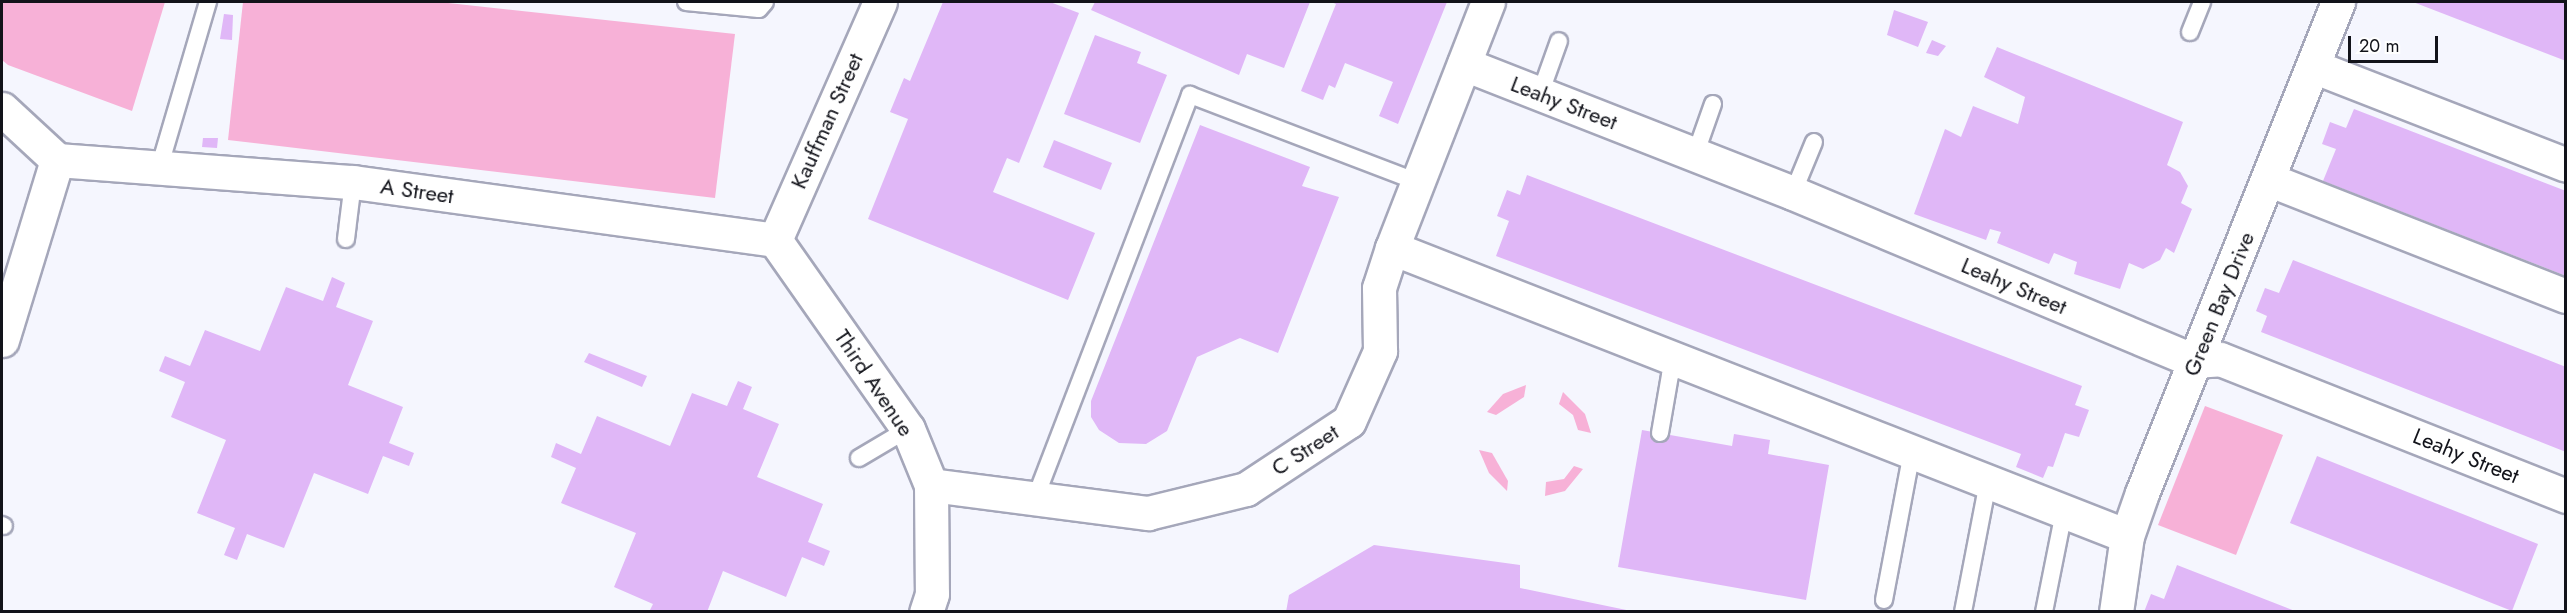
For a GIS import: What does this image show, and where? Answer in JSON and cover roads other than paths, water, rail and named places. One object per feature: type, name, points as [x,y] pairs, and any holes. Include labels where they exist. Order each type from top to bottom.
[{"type":"street","name":"Kauffman Street","points":[[775,240],[880,2]]},
{"type":"street","name":"C Street","points":[[931,485],[1148,513],[1246,489],[1349,421],[1380,351],[1379,288],[1392,248],[1488,2]]},
{"type":"street","name":"Green Bay Drive","points":[[2116,612],[2127,536],[2194,361],[2315,67],[2338,2]]},
{"type":"street","name":"Leahy Street","points":[[1464,64],[1793,193],[2194,361],[2220,359],[2565,496]]},
{"type":"street","points":[[2315,67],[2565,165]]},
{"type":"street","points":[[2,340],[57,160],[5,115]]},
{"type":"street","name":"A Street","points":[[57,160],[160,165],[353,182],[775,240]]},
{"type":"street","points":[[2270,180],[2565,296]]},
{"type":"street","name":"Third Avenue","points":[[775,240],[908,429],[931,485],[932,594],[926,612]]},
{"type":"street","points":[[1392,248],[2127,536]]},
{"type":"lane","points":[[160,165],[208,2]]},
{"type":"lane","points":[[686,2],[759,9],[765,2]]},
{"type":"lane","points":[[2190,32],[2202,2]]},
{"type":"lane","points":[[1540,94],[1559,42]]},
{"type":"lane","points":[[1035,499],[1190,95],[1418,182]]},
{"type":"lane","points":[[1695,155],[1713,104]]},
{"type":"lane","points":[[1793,193],[1814,142]]},
{"type":"lane","points":[[346,239],[353,182]]},
{"type":"lane","points":[[1660,433],[1670,375],[1680,361]]},
{"type":"lane","points":[[859,458],[908,429]]},
{"type":"lane","points":[[1884,600],[1912,452]]},
{"type":"lane","points":[[1963,612],[1988,482]]},
{"type":"lane","points":[[2044,612],[2064,512]]}]
